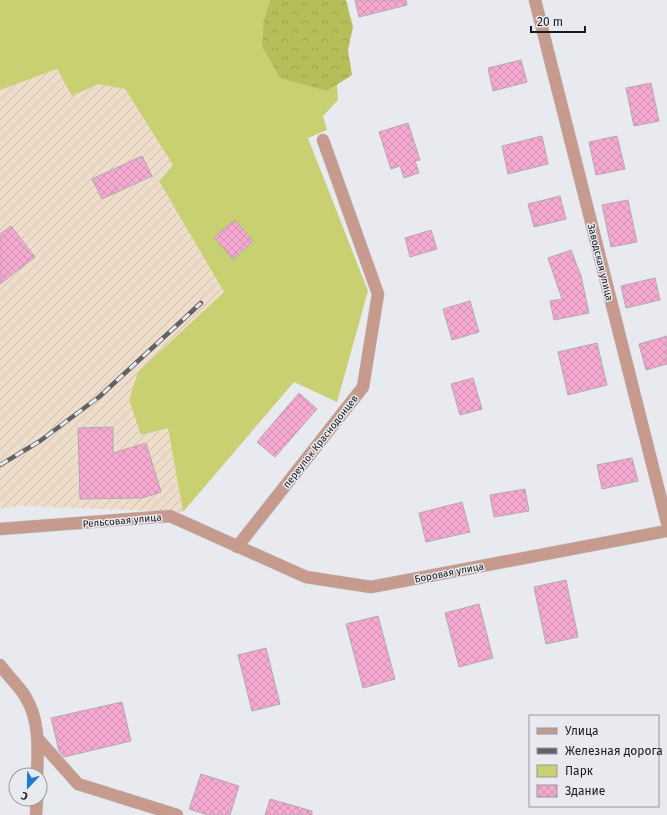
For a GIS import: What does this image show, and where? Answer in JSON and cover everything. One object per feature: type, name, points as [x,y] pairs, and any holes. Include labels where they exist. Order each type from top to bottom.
[{"type":"street","name":"Заводская улица","points":[[535,0],[667,523]]},
{"type":"street","name":"переулок Краснодонцев","points":[[237,547],[363,387],[378,294],[323,140]]},
{"type":"street","name":"Рельсовая улица","points":[[0,529],[170,516],[237,547]]},
{"type":"street","name":"Боровая улица","points":[[237,547],[306,577],[371,587],[667,532]]},
{"type":"street","points":[[0,665],[26,696],[34,720],[38,740],[37,767]]},
{"type":"street","points":[[38,740],[78,784],[177,815]]},
{"type":"shaded area","points":[[57,69],[72,96],[98,84],[125,89],[174,165],[159,181],[224,292],[138,372],[168,427],[183,512],[20,506],[0,509],[0,90]]},
{"type":"green space","points":[[0,0],[270,0],[264,19],[327,91],[337,85],[338,100],[323,116],[327,130],[308,138],[368,291],[337,402],[294,382],[183,512],[168,428],[141,435],[129,400],[138,372],[224,292],[159,181],[173,165],[125,89],[98,84],[72,96],[57,69],[0,90]]},
{"type":"green space","points":[[270,0],[346,0],[353,27],[348,50],[352,75],[327,91],[280,78],[262,46],[264,19]]},
{"type":"building","points":[[355,0],[406,0],[407,5],[359,17]]},
{"type":"building","points":[[521,60],[527,82],[493,91],[488,68]]},
{"type":"building","points":[[651,83],[659,121],[634,126],[626,88]]},
{"type":"building","points":[[408,123],[420,160],[415,161],[419,173],[404,178],[400,166],[391,169],[379,132]]},
{"type":"building","points":[[542,136],[548,164],[508,174],[502,146]]},
{"type":"building","points":[[617,136],[625,169],[596,175],[589,142]]},
{"type":"building","points":[[142,156],[152,176],[102,199],[92,179]]},
{"type":"building","points":[[560,196],[566,219],[534,227],[528,204]]},
{"type":"building","points":[[628,200],[637,242],[611,247],[602,205]]},
{"type":"building","points":[[235,220],[253,241],[233,259],[214,237]]},
{"type":"building","points":[[11,226],[35,257],[0,284],[0,234]]},
{"type":"building","points":[[431,230],[437,249],[410,257],[405,238]]},
{"type":"building","points":[[571,250],[581,276],[589,313],[554,320],[550,301],[562,299],[548,258]]},
{"type":"building","points":[[655,278],[660,300],[626,308],[621,286]]},
{"type":"building","points":[[470,301],[479,332],[452,340],[443,309]]},
{"type":"building","points":[[667,336],[667,364],[646,370],[639,344]]},
{"type":"building","points":[[597,343],[607,385],[568,395],[558,352]]},
{"type":"building","points":[[473,378],[482,409],[460,415],[451,384]]},
{"type":"building","points":[[299,393],[317,409],[275,457],[257,442]]},
{"type":"building","points":[[113,427],[113,453],[146,443],[161,492],[142,498],[80,499],[78,428]]},
{"type":"building","points":[[632,458],[638,481],[602,489],[597,465]]},
{"type":"building","points":[[525,489],[529,511],[494,517],[490,495]]},
{"type":"building","points":[[462,502],[470,532],[426,542],[419,513]]},
{"type":"building","points":[[566,580],[578,637],[546,644],[534,587]]},
{"type":"building","points":[[479,604],[493,658],[459,667],[445,613]]},
{"type":"building","points":[[378,616],[395,679],[363,688],[346,624]]},
{"type":"building","points":[[266,648],[280,704],[252,711],[238,655]]},
{"type":"building","points":[[122,702],[131,741],[64,757],[59,751],[51,718]]},
{"type":"building","points":[[201,774],[239,786],[230,815],[208,815],[189,809]]},
{"type":"building","points":[[270,799],[312,811],[312,815],[265,815]]},
{"type":"railway","points":[[0,465],[40,441],[99,397],[201,303]]}]
